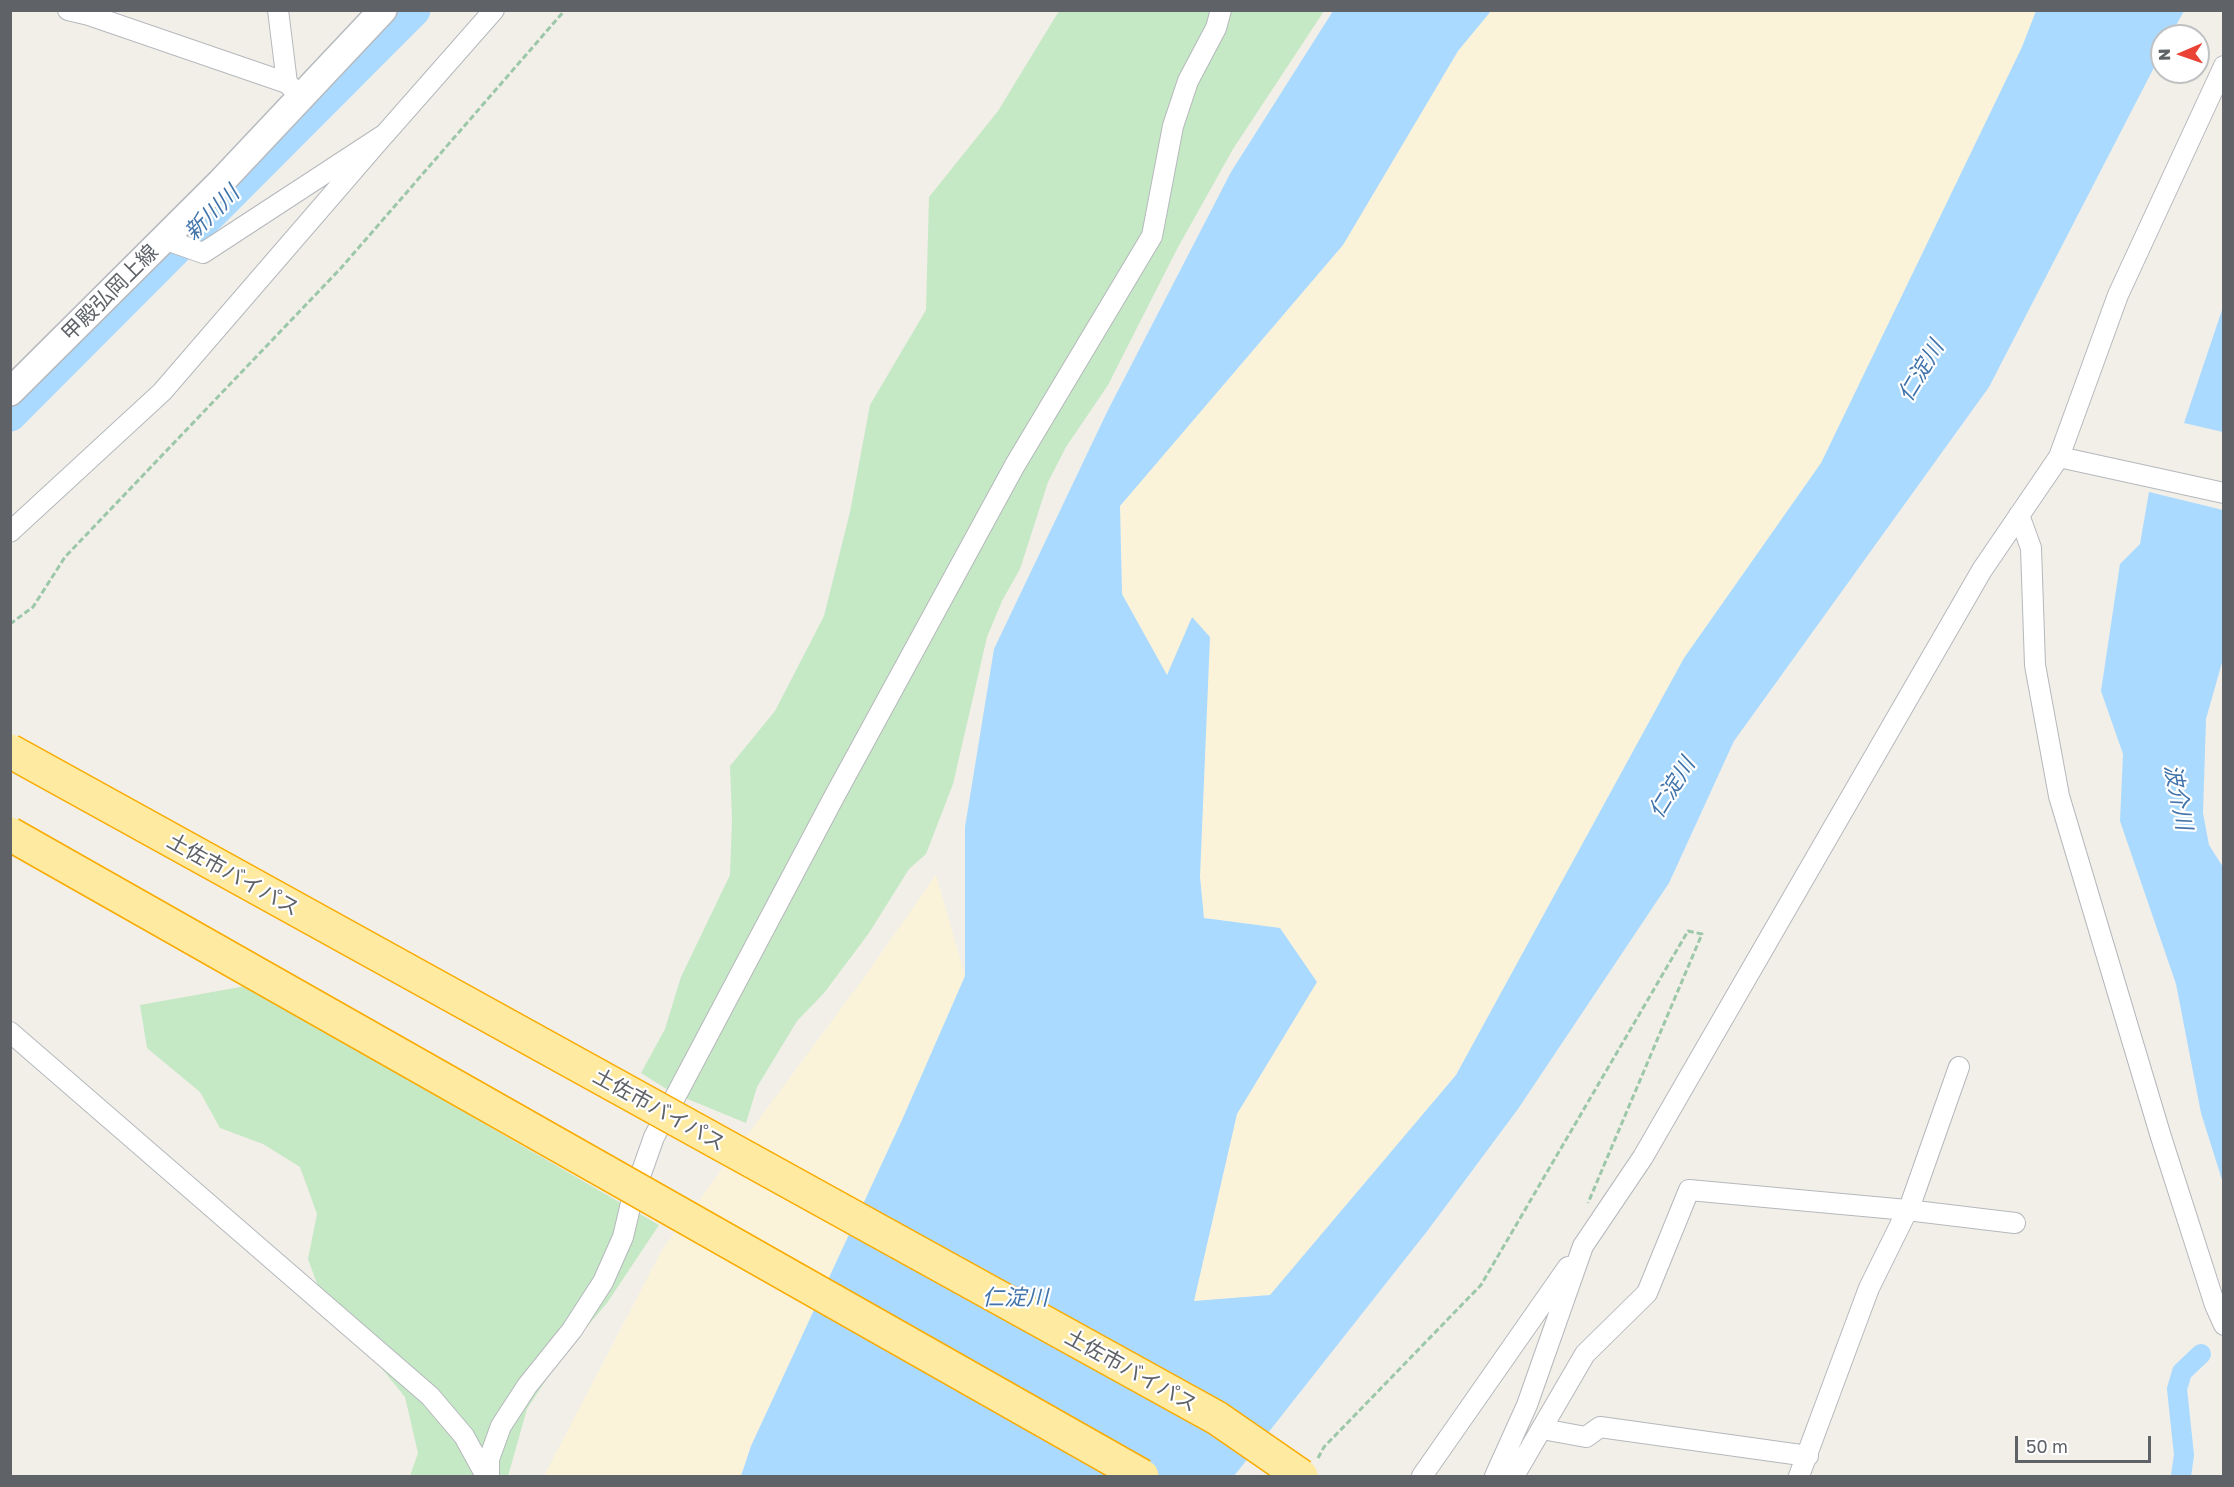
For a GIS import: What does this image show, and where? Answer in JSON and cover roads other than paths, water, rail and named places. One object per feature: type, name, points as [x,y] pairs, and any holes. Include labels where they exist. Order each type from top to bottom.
[{"type":"highway","name":"土佐市バイパス","points":[[10,752],[1217,1418],[1308,1472]]},
{"type":"highway","points":[[10,834],[1142,1476]]},
{"type":"main road","name":"甲殿弘岡上線","points":[[10,392],[164,239],[295,91],[383,10]]},
{"type":"street","points":[[68,10],[89,15],[295,91]]},
{"type":"street","points":[[278,10],[295,91]]},
{"type":"street","points":[[10,532],[162,392],[382,136],[494,10]]},
{"type":"street","points":[[488,1476],[489,1459],[501,1426],[527,1386],[572,1330],[603,1282],[623,1237],[632,1199],[654,1137],[834,797],[1015,465],[1152,236],[1173,126],[1188,81],[1216,28],[1221,10]]},
{"type":"street","points":[[1422,1476],[1643,1157],[1982,570],[2059,457],[2118,295],[2223,66]]},
{"type":"street","points":[[164,239],[203,253],[382,136]]},
{"type":"street","points":[[2059,457],[2223,493]]},
{"type":"street","points":[[2019,515],[2031,548],[2035,665],[2059,796],[2161,1137],[2223,1325]]},
{"type":"street","points":[[10,1032],[430,1396],[464,1436],[488,1476]]},
{"type":"street","points":[[1799,1476],[1869,1288],[1907,1210],[1959,1067]]},
{"type":"street","points":[[1514,1476],[1585,1354],[1647,1293],[1689,1190],[1907,1210],[2015,1223]]},
{"type":"street","points":[[1495,1476],[1527,1405],[1585,1243]]},
{"type":"street","points":[[1542,1429],[1586,1437],[1600,1427],[1808,1456]]},
{"type":"water","name":"仁淀川","points":[[1333,11],[1491,11],[1458,51],[1343,245],[1120,506],[1122,594],[1167,675],[1192,617],[1210,637],[1200,877],[1204,918],[1280,928],[1317,982],[1237,1114],[1194,1301],[1270,1295],[1456,1075],[1684,658],[1821,463],[2022,47],[2036,11],[2184,11],[2177,24],[2150,24],[2150,75],[1989,387],[1734,741],[1669,883],[1518,1109],[1428,1230],[1234,1476],[741,1476],[751,1446],[902,1120],[965,976],[965,827],[994,649],[1108,410],[1231,172]]},
{"type":"water","points":[[2223,307],[2223,432],[2184,423]]},
{"type":"water","name":"波介川","points":[[2149,492],[2223,510],[2223,659],[2206,719],[2203,813],[2209,845],[2223,867],[2223,1183],[2201,1113],[2176,984],[2120,821],[2123,754],[2101,691],[2120,564],[2140,544]]},
{"type":"waterway","name":"新川川","points":[[10,415],[414,10]]},
{"type":"waterway","points":[[2181,1476],[2184,1455],[2177,1389],[2182,1372],[2201,1354]]}]
